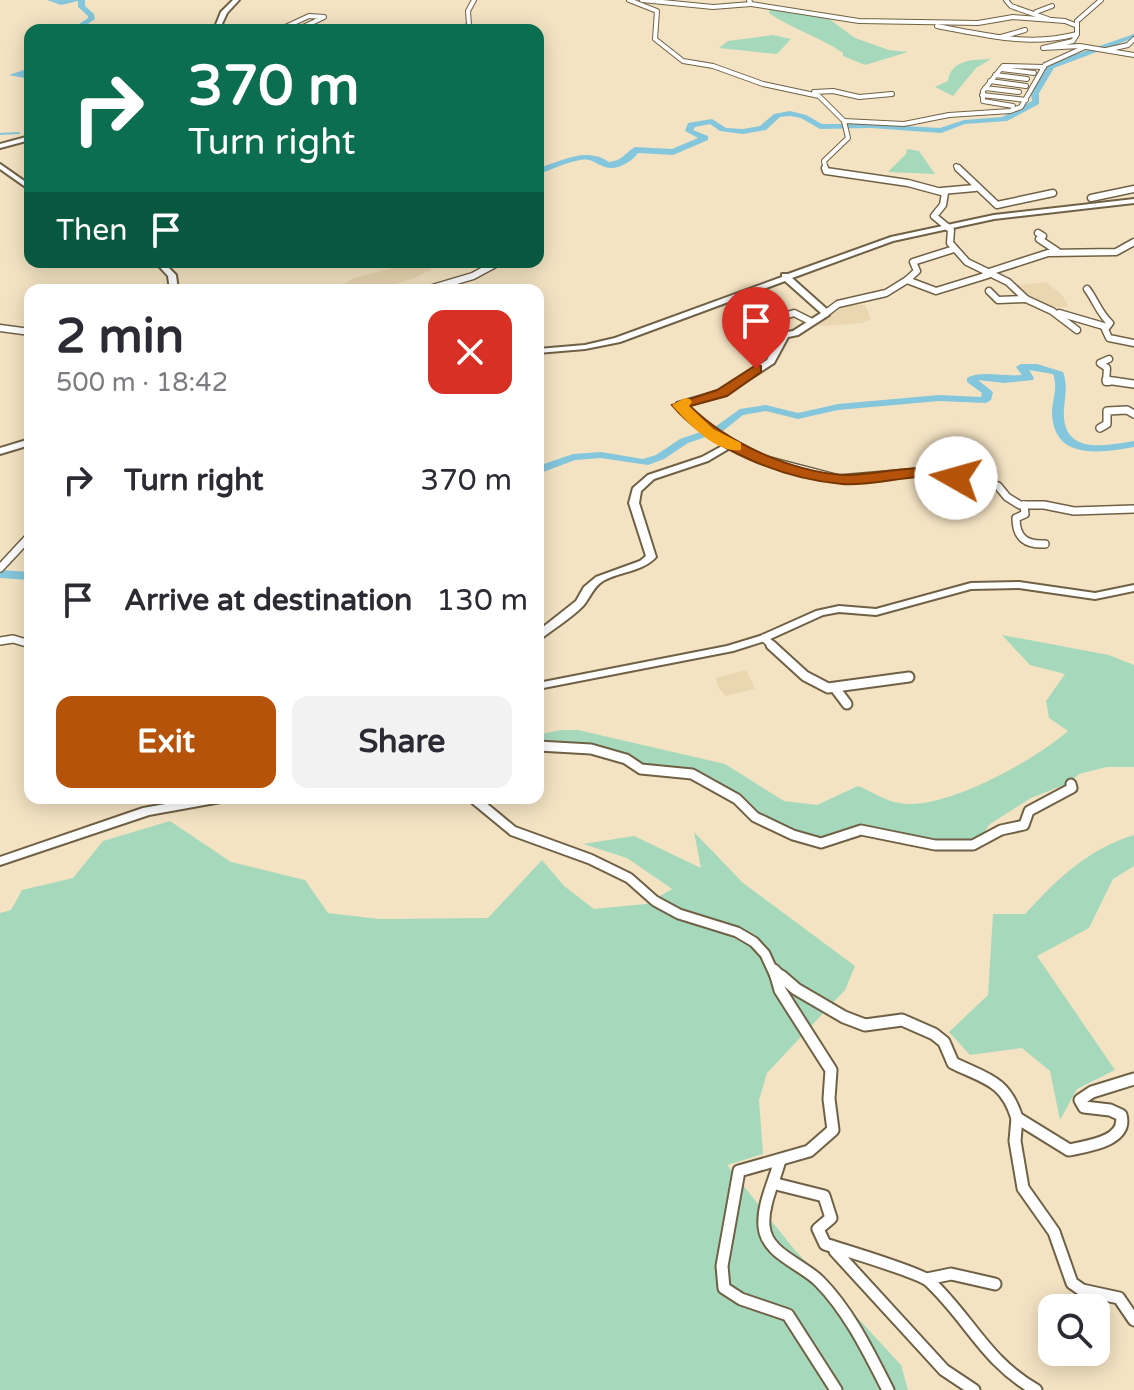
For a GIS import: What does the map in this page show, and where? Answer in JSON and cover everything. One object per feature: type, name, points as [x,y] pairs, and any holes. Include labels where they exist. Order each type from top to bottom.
[{"type":"street","points":[[219,24],[236,0]]},
{"type":"street","points":[[469,24],[468,11],[474,0]]},
{"type":"street","points":[[629,0],[657,11],[655,39],[683,61],[713,66],[763,84],[798,90],[833,91],[859,97],[892,94]]},
{"type":"street","points":[[642,0],[713,7],[750,2],[859,21],[978,23],[1013,17],[1076,23]]},
{"type":"street","points":[[1006,0],[1015,7],[1052,20],[1076,23],[1101,0]]},
{"type":"street","points":[[1035,13],[1052,6]]},
{"type":"street","points":[[292,24],[309,16],[324,17],[309,24]]},
{"type":"street","points":[[929,23],[1038,43],[1077,34]]},
{"type":"street","points":[[1076,23],[1077,34],[1073,41],[1043,48],[1087,48],[1134,55]]},
{"type":"street","points":[[1000,38],[1025,30]]},
{"type":"street","points":[[1102,51],[1128,45],[1134,39]]},
{"type":"street","points":[[1013,106],[983,101],[984,91],[1000,69],[1010,64],[1044,67],[1087,48]]},
{"type":"street","points":[[798,90],[822,98],[844,121],[904,124],[949,115],[1003,113],[1021,107],[1044,67]]},
{"type":"street","points":[[1000,69],[1034,73]]},
{"type":"street","points":[[990,81],[1027,82],[995,75]]},
{"type":"street","points":[[984,91],[1026,100]]},
{"type":"street","points":[[984,91],[1019,92]]},
{"type":"street","points":[[844,121],[848,138],[824,161],[826,171],[940,191],[976,188]]},
{"type":"street","points":[[0,146],[24,140]]},
{"type":"street","points":[[0,166],[24,184]]},
{"type":"street","points":[[956,166],[976,188],[990,195],[997,205],[1053,193]]},
{"type":"street","points":[[1100,206],[1090,197],[1134,189]]},
{"type":"street","points":[[940,191],[945,193],[943,205],[935,218],[949,228],[954,249],[967,262],[1008,282],[1026,299],[1052,311],[1104,327],[1109,338],[1134,343]]},
{"type":"street","points":[[544,350],[617,340],[891,239],[1017,214],[1134,201]]},
{"type":"street","points":[[1005,203],[1017,214]]},
{"type":"street","points":[[1038,233],[1043,236],[1039,239],[1041,242],[1057,251]]},
{"type":"street","points":[[907,280],[936,291],[1057,251],[1116,252],[1134,242]]},
{"type":"street","points":[[954,249],[913,262],[917,271],[886,293],[838,304],[812,322],[784,335],[783,342],[772,352],[771,361],[722,393],[680,405],[708,432],[758,458],[839,479],[921,472],[998,486],[1013,502],[1024,505],[1074,511],[1134,509]]},
{"type":"street","points":[[446,284],[488,268]]},
{"type":"street","points":[[785,276],[826,313]]},
{"type":"street","points":[[1087,289],[1097,302],[1099,313],[1110,323],[1104,327]]},
{"type":"street","points":[[989,291],[998,300],[1026,299]]},
{"type":"street","points":[[1052,311],[1077,330]]},
{"type":"street","points":[[779,318],[794,313],[812,322]]},
{"type":"street","points":[[0,328],[24,331]]},
{"type":"street","points":[[1109,359],[1100,363],[1107,368],[1106,382],[1134,384]]},
{"type":"street","points":[[1100,428],[1107,424],[1107,411],[1127,410],[1134,414]]},
{"type":"street","points":[[544,631],[580,603],[588,589],[600,579],[644,563],[651,557],[634,503],[636,490],[644,481],[705,459],[728,443]]},
{"type":"street","points":[[0,451],[24,444]]},
{"type":"street","points":[[1024,505],[1025,514],[1016,518],[1015,524],[1023,541],[1031,545],[1045,544]]},
{"type":"street","points":[[0,568],[24,542]]},
{"type":"street","points":[[544,685],[690,658],[764,638],[820,613],[839,609],[876,612],[971,586],[1019,585],[1086,596],[1132,591]]},
{"type":"street","points":[[764,638],[805,676],[828,688],[909,677]]},
{"type":"street","points":[[0,641],[13,639],[24,642]]},
{"type":"street","points":[[835,688],[847,704]]},
{"type":"street","points":[[544,746],[591,749],[626,759],[641,769],[692,774],[737,799],[755,817],[793,835],[821,843],[861,830],[935,845],[973,845],[1001,830],[1024,825],[1029,811],[1072,788],[1071,784]]},
{"type":"street","points":[[0,861],[147,811],[187,804]]},
{"type":"street","points":[[480,804],[513,831],[611,869],[629,878],[655,901],[679,914],[737,932],[765,954],[774,969],[780,990],[831,1070],[829,1099],[833,1130],[809,1151],[739,1171],[722,1266],[724,1288],[738,1300],[768,1306],[789,1316],[836,1390]]},
{"type":"street","points":[[774,969],[796,989],[844,1017],[865,1025],[902,1020],[934,1034],[944,1042],[953,1063],[1000,1086],[1010,1095],[1017,1118],[1015,1141],[1023,1188],[1054,1232],[1072,1283],[1082,1290],[1119,1298],[1134,1320]]},
{"type":"street","points":[[1017,1118],[1069,1150],[1098,1144],[1120,1131],[1123,1123],[1121,1115],[1110,1110],[1084,1107],[1080,1100],[1092,1092],[1134,1079]]},
{"type":"street","points":[[780,1160],[764,1224],[767,1239],[774,1248],[819,1281],[868,1352],[888,1390]]},
{"type":"street","points":[[776,1184],[824,1196],[831,1218],[818,1229],[819,1236],[944,1370],[974,1390]]},
{"type":"street","points":[[834,1250],[927,1279],[990,1356],[1016,1379],[1036,1390]]},
{"type":"street","points":[[927,1279],[932,1275],[957,1275],[995,1284]]},
{"type":"shaded area","points":[[393,268],[432,269],[396,284],[345,284],[354,278]]},
{"type":"shaded area","points":[[1046,282],[1062,295],[1069,307],[1051,307],[1031,299],[1017,285]]},
{"type":"shaded area","points":[[850,304],[865,305],[871,319],[862,323],[811,324]]},
{"type":"shaded area","points":[[746,670],[755,689],[726,696],[719,689],[716,678]]},
{"type":"green space","points":[[769,9],[825,16],[855,38],[889,50],[908,52],[865,65],[778,19],[769,13]]},
{"type":"green space","points":[[773,35],[791,39],[777,54],[719,48],[728,41]]},
{"type":"green space","points":[[991,59],[976,68],[953,96],[935,87],[948,81],[953,68],[958,65]]},
{"type":"green space","points":[[907,149],[919,151],[935,174],[888,172],[906,154]]},
{"type":"green space","points":[[1002,635],[1109,655],[1134,665],[1134,767],[1107,767],[1079,774],[1069,783],[1031,798],[990,824],[980,838],[968,841],[931,843],[868,829],[814,840],[762,818],[726,786],[693,771],[643,766],[627,757],[544,744],[544,734],[578,730],[725,764],[784,801],[817,805],[858,786],[899,803],[918,804],[939,800],[988,781],[1034,756],[1068,731],[1049,718],[1046,701],[1065,674],[1030,665]]},
{"type":"green space","points":[[170,821],[231,862],[305,880],[328,913],[379,919],[488,918],[542,860],[564,886],[594,909],[646,904],[672,889],[627,858],[583,844],[634,836],[701,868],[694,832],[743,883],[855,966],[845,990],[767,1073],[759,1100],[763,1154],[727,1165],[794,1249],[901,1365],[908,1390],[0,1390],[0,913],[11,910],[22,890],[73,878],[103,841]]},
{"type":"green space","points":[[1134,835],[1134,866],[1113,879],[1089,928],[1037,956],[1115,1070],[1077,1089],[1060,1120],[1050,1071],[1022,1048],[970,1055],[949,1032],[988,995],[993,914],[1025,914],[1074,867],[1102,848]]},
{"type":"waterway","points":[[50,0],[61,3],[76,0]]},
{"type":"waterway","points":[[82,0],[81,7],[92,15],[83,24]]},
{"type":"waterway","points":[[544,169],[582,157],[599,159],[607,165],[618,164],[632,156],[635,150],[673,152],[705,138],[689,131],[691,125],[712,121],[723,129],[743,131],[763,128],[777,115],[790,113],[804,116],[820,127],[871,126],[941,131],[964,122],[1004,119],[1036,102],[1035,93],[1051,66],[1134,36]]},
{"type":"waterway","points":[[24,72],[13,75],[24,76]]},
{"type":"waterway","points":[[0,134],[19,133]]},
{"type":"waterway","points":[[544,468],[573,457],[601,455],[644,463],[660,457],[684,441],[719,429],[740,412],[766,408],[798,416],[838,407],[939,398],[986,400],[988,392],[971,380],[978,376],[1004,380],[1029,378],[1021,367],[1058,372],[1062,385],[1058,409],[1061,429],[1075,445],[1098,449],[1134,444]]},
{"type":"waterway","points":[[0,574],[24,576]]},
{"type":"slow traffic","points":[[685,402],[680,405],[708,432],[735,447]]},
{"type":"route","points":[[756,369],[722,393],[680,405],[708,432],[742,452],[809,473],[849,479],[921,472],[956,478]]}]
